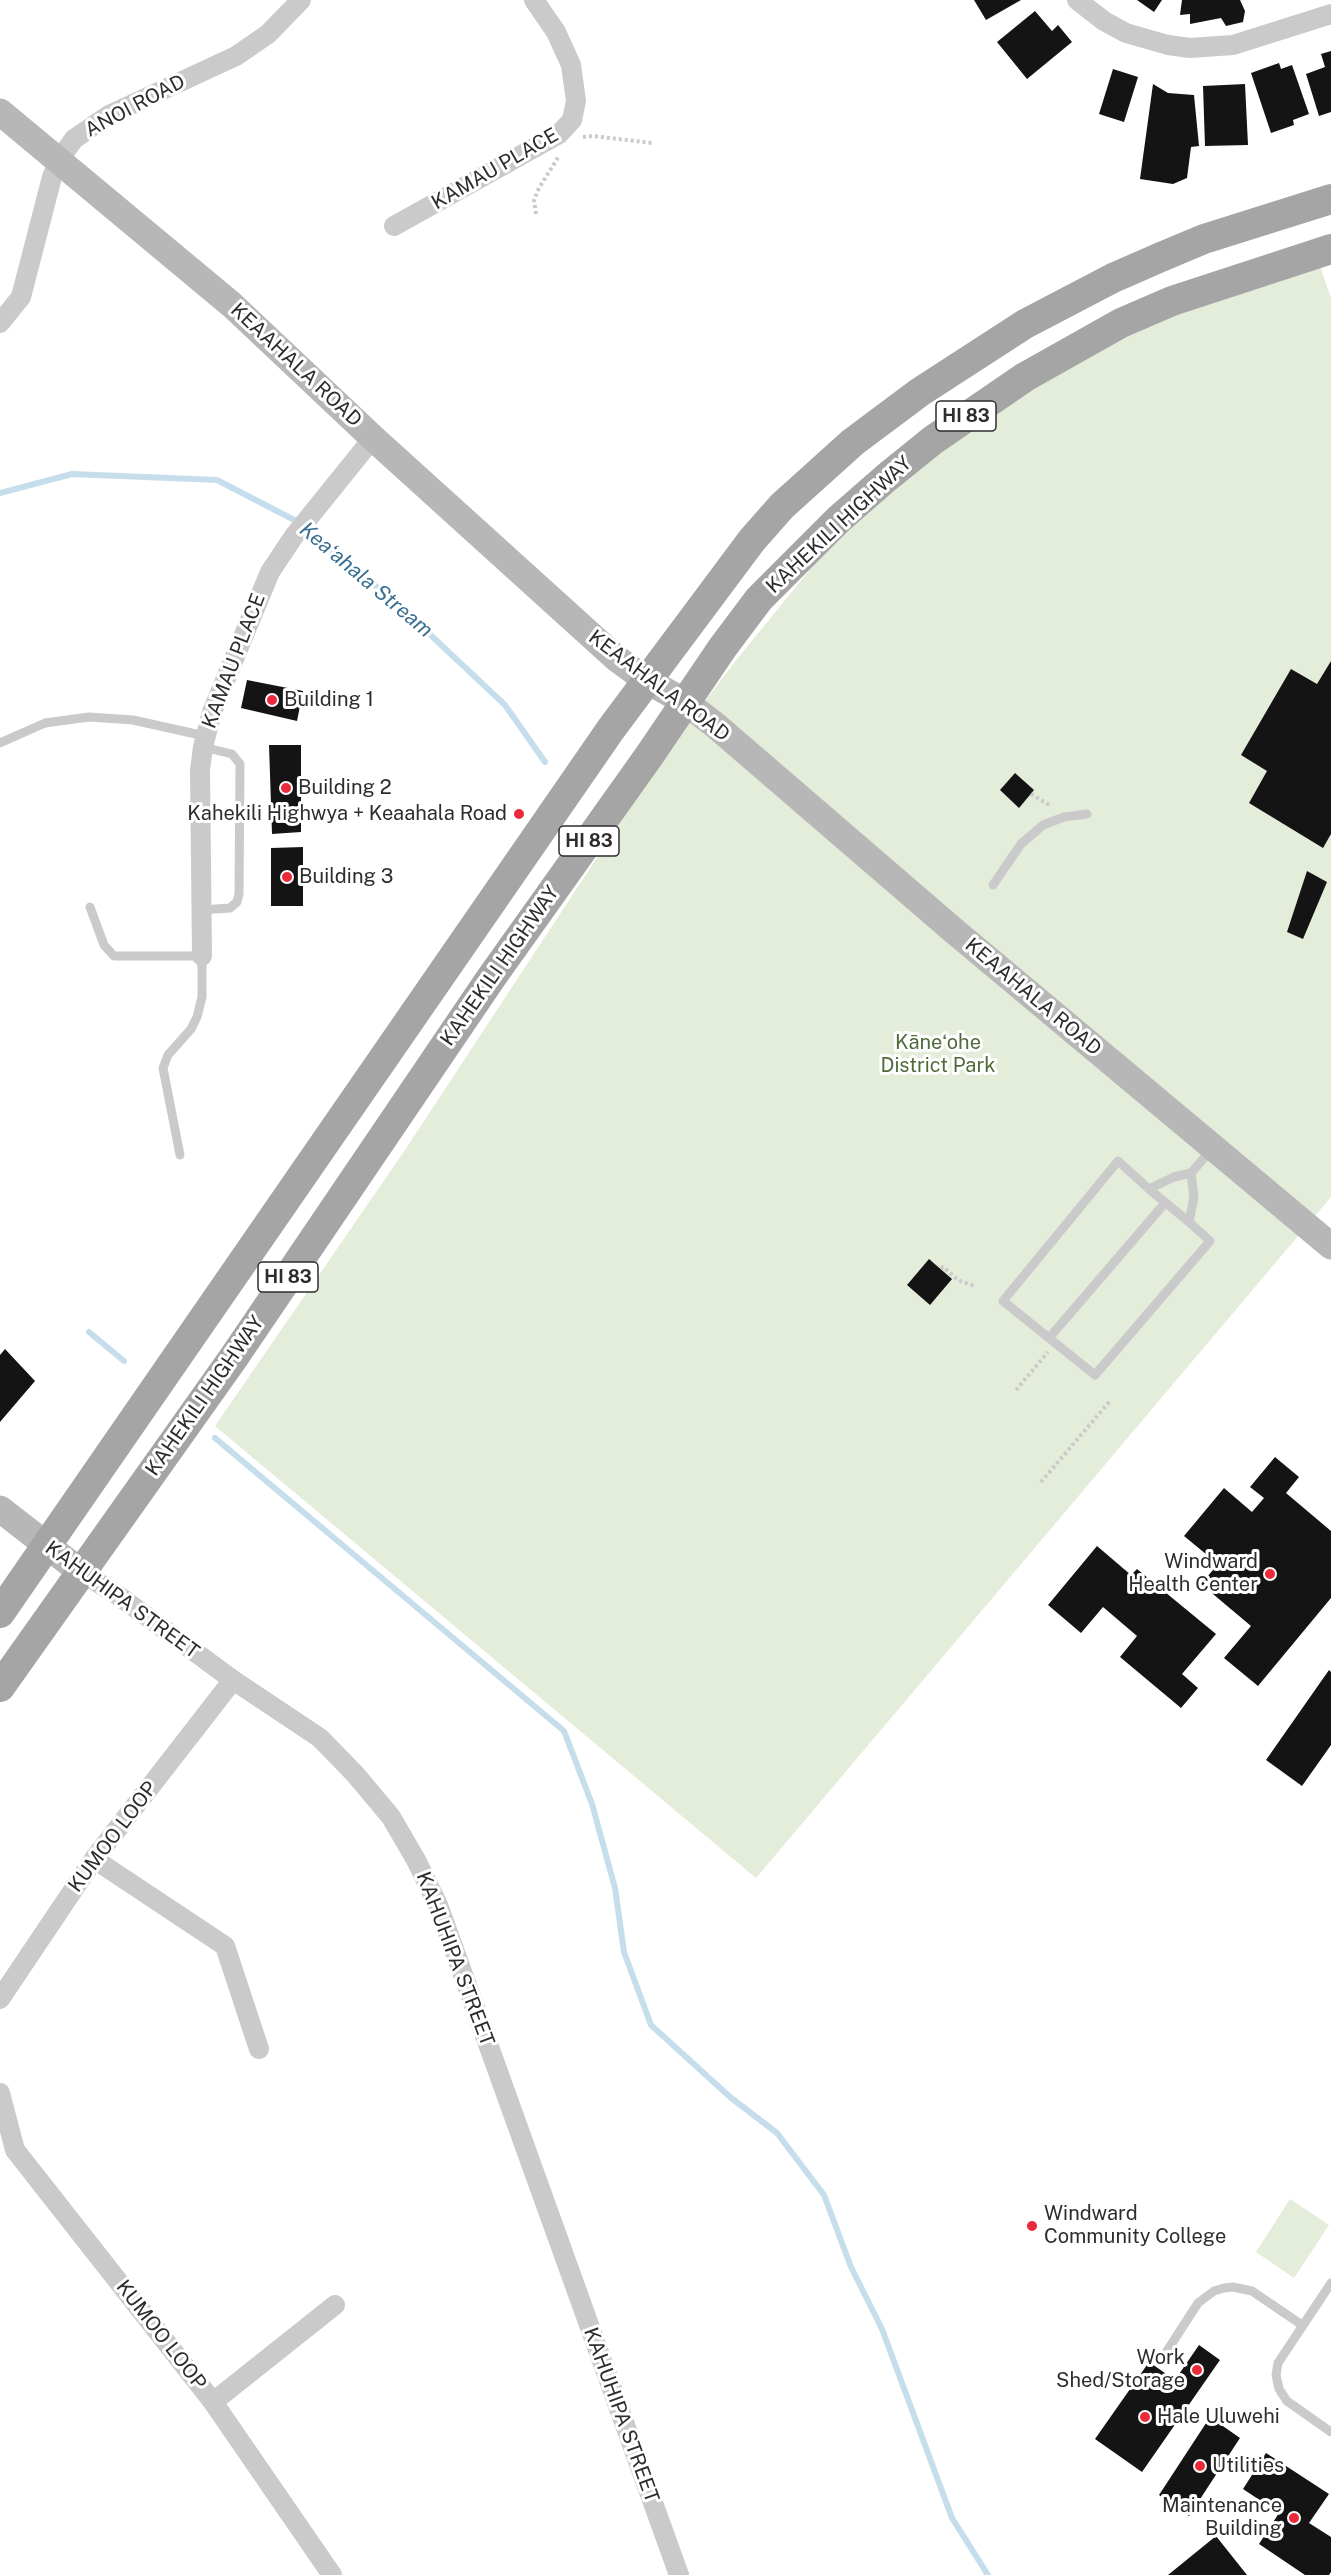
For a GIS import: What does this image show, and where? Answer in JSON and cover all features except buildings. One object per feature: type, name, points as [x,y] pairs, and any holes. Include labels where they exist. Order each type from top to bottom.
[{"type":"main road","name":"HI 83","points":[[0,1613],[646,680],[752,540],[782,506],[845,449],[920,392],[1025,324],[1113,278],[1204,239],[1331,199]]},
{"type":"main road","name":"KAHEKILI HIGHWAY","points":[[0,1687],[234,1357],[491,978],[759,599],[797,559],[885,478],[977,407],[1053,360],[1121,323],[1172,301],[1331,249]]},
{"type":"street","name":"ANOI ROAD","points":[[0,323],[12,310],[26,282],[50,184],[59,160],[74,139],[96,122],[236,56],[254,45],[281,22],[301,0]]},
{"type":"street","name":"KAMAU PLACE","points":[[394,226],[559,134],[568,132],[576,101],[571,65],[556,32],[534,0]]},
{"type":"street","points":[[1077,0],[1104,21],[1126,33],[1168,45],[1190,48],[1233,45],[1331,14]]},
{"type":"street","name":"KEAAHALA ROAD","points":[[0,112],[232,305],[373,438],[616,658],[646,680],[685,702],[1331,1246]]},
{"type":"street","name":"KAMAU PLACE","points":[[202,956],[200,770],[212,712],[264,584],[294,536],[373,438]]},
{"type":"street","name":"KAHUHIPA STREET","points":[[0,1509],[81,1572],[119,1596],[233,1680],[320,1738],[355,1774],[391,1817],[438,1905],[679,2575]]},
{"type":"street","name":"KUMOO LOOP","points":[[0,2000],[94,1859],[233,1680]]},
{"type":"street","points":[[94,1859],[225,1946],[259,2049]]},
{"type":"street","name":"KUMOO LOOP","points":[[0,2093],[15,2150],[213,2402],[332,2575]]},
{"type":"street","points":[[213,2402],[335,2305]]},
{"type":"lane","points":[[0,743],[45,723],[89,717],[133,720],[204,742],[232,754],[240,764],[239,894],[237,902],[230,908],[201,910]]},
{"type":"lane","points":[[993,885],[1022,844],[1043,825],[1064,817],[1087,814]]},
{"type":"lane","points":[[90,907],[106,950],[114,956],[202,956],[202,998],[197,1017],[191,1029],[168,1055],[163,1068],[180,1155]]},
{"type":"lane","points":[[1149,1190],[1174,1176],[1191,1173],[1213,1147]]},
{"type":"lane","points":[[1118,1161],[1165,1203],[1210,1241],[1095,1375],[1003,1301],[1118,1161]]},
{"type":"lane","points":[[1189,1222],[1194,1197],[1191,1173]]},
{"type":"lane","points":[[1049,1338],[1165,1203]]},
{"type":"lane","points":[[1331,2283],[1278,2363],[1276,2375],[1278,2389],[1287,2401],[1331,2432]]},
{"type":"lane","points":[[1167,2351],[1198,2303],[1215,2291],[1224,2288],[1233,2287],[1252,2291],[1302,2325]]},
{"type":"path","points":[[536,214],[534,200],[568,132],[652,143]]},
{"type":"path","points":[[1032,794],[1044,804],[1058,808],[1064,817]]},
{"type":"path","points":[[941,1269],[943,1267],[958,1280],[974,1286]]},
{"type":"path","points":[[1016,1390],[1050,1350]]},
{"type":"path","points":[[1041,1482],[1110,1401]]},
{"type":"green space","name":"Kāneʻohe District Park","points":[[1319,263],[1331,298],[1331,1197],[756,1878],[215,1426],[405,1150],[669,748],[737,659],[822,555],[926,454],[1139,323]]},
{"type":"green space","points":[[1290,2199],[1329,2225],[1294,2278],[1256,2252]]},
{"type":"waterway","name":"Keaʻahala Stream","points":[[0,493],[72,474],[217,480],[304,525],[352,569],[388,595],[505,705],[545,762]]},
{"type":"waterway","points":[[89,1332],[124,1361]]},
{"type":"waterway","points":[[215,1438],[564,1731],[592,1804],[615,1888],[624,1952],[651,2025],[730,2097],[777,2133],[824,2195],[851,2267],[882,2329],[952,2518],[988,2575]]},
{"type":"place","name":"Building 1","points":[[272,700]]},
{"type":"place","name":"Building 2","points":[[286,788]]},
{"type":"place","name":"Kahekili Highwya + Keaahala Road","points":[[519,814]]},
{"type":"place","name":"Building 3","points":[[287,877]]},
{"type":"place","name":"Windward Health Center","points":[[1270,1574]]},
{"type":"place","name":"Windward Community College","points":[[1032,2226]]},
{"type":"place","name":"Work Shed/Storage","points":[[1197,2370]]},
{"type":"place","name":"Hale Uluwehi","points":[[1145,2417]]},
{"type":"place","name":"Utilities","points":[[1200,2466]]},
{"type":"place","name":"Maintenance Building","points":[[1294,2518]]}]
